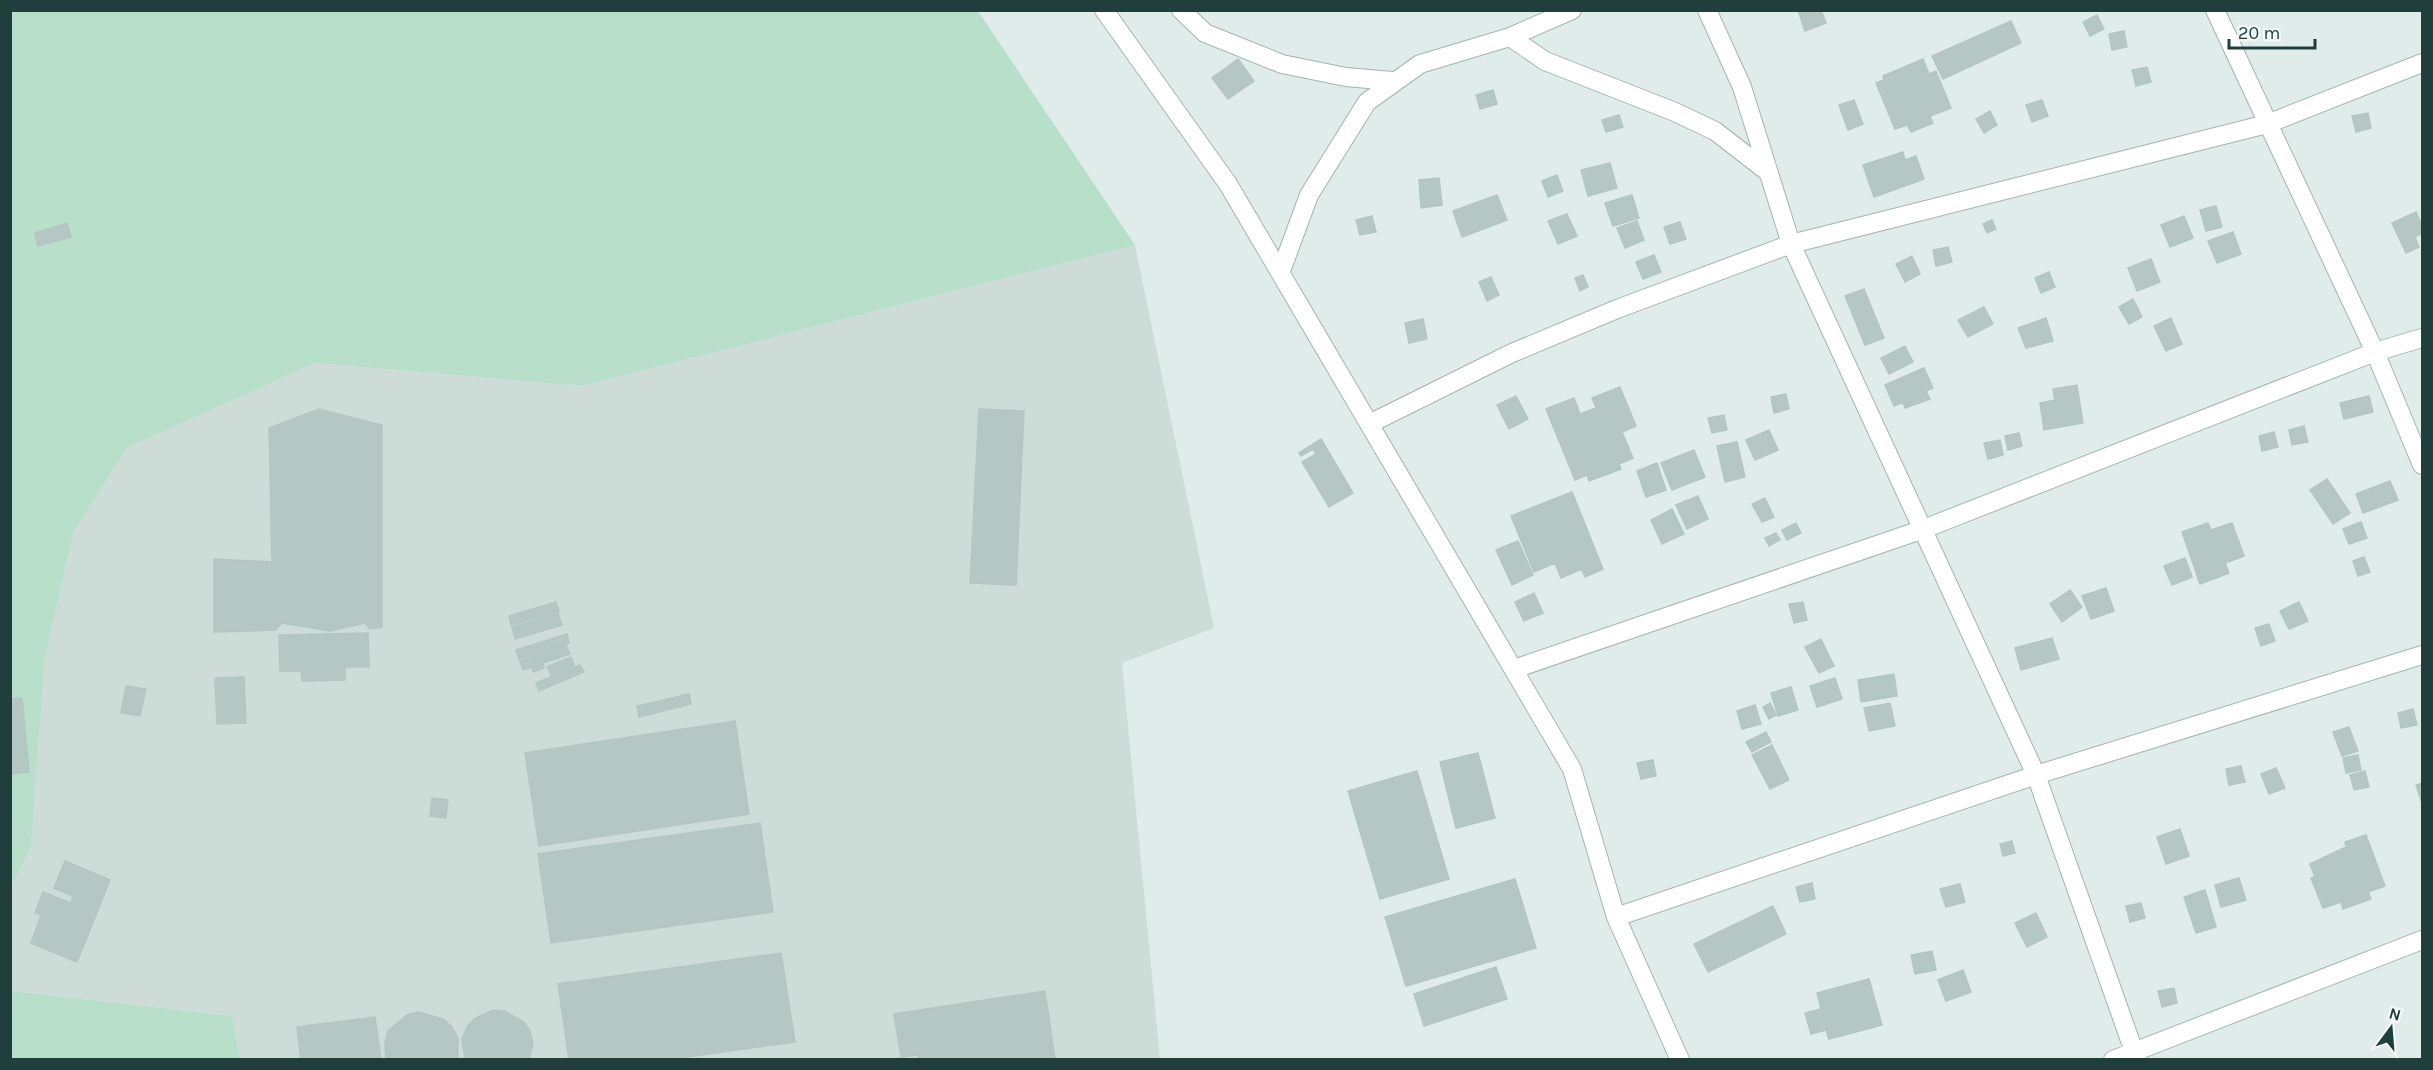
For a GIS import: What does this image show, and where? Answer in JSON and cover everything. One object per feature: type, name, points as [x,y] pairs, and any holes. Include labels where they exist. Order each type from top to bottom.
[{"type":"street","points":[[1104,10],[1216,165],[1371,423],[1410,496],[1572,768],[1616,917],[1680,1059]]},
{"type":"street","points":[[1181,10],[1205,33],[1281,64],[1346,77],[1392,81]]},
{"type":"street","points":[[1281,271],[1309,195],[1368,102],[1392,81],[1420,64],[1510,37],[1572,10]]},
{"type":"street","points":[[1707,10],[1742,87],[1791,244],[2036,775],[2135,1055]]},
{"type":"street","points":[[2215,10],[2375,352],[2422,465]]},
{"type":"street","points":[[1510,37],[1545,61],[1675,112],[1715,131],[1768,172]]},
{"type":"street","points":[[1371,423],[1512,353],[1617,309],[1791,244],[2267,124],[2422,63]]},
{"type":"street","points":[[1514,669],[1921,530],[2375,352],[2422,338]]},
{"type":"street","points":[[1616,917],[2036,775],[2422,655]]},
{"type":"street","points":[[2113,1059],[2135,1055],[2422,940]]},
{"type":"shaded area","points":[[1135,245],[1214,628],[1122,663],[1160,1059],[240,1059],[232,1016],[11,991],[10,887],[31,846],[45,657],[74,531],[127,448],[315,363],[582,386]]},
{"type":"green space","points":[[11,11],[978,11],[1135,245],[582,386],[315,363],[127,448],[74,531],[45,657],[31,846],[11,887]]},
{"type":"green space","points":[[11,991],[232,1016],[240,1059],[11,1059]]},
{"type":"building","points":[[1798,10],[1821,10],[1826,23],[1805,31]]},
{"type":"building","points":[[2097,15],[2104,29],[2090,36],[2083,22]]},
{"type":"building","points":[[2011,21],[2021,43],[1943,79],[1932,56]]},
{"type":"building","points":[[2124,31],[2127,47],[2112,50],[2109,34]]},
{"type":"building","points":[[1238,59],[1254,81],[1228,99],[1212,78]]},
{"type":"building","points":[[1923,59],[1929,74],[1936,71],[1951,108],[1930,116],[1933,123],[1911,132],[1907,125],[1895,129],[1876,83],[1884,80],[1883,76]]},
{"type":"building","points":[[2147,67],[2151,82],[2136,86],[2132,70]]},
{"type":"building","points":[[1493,90],[1497,104],[1480,109],[1476,95]]},
{"type":"building","points":[[1854,100],[1863,124],[1848,130],[1839,105]]},
{"type":"building","points":[[2042,100],[2048,116],[2032,122],[2026,105]]},
{"type":"building","points":[[1990,111],[1997,125],[1984,133],[1976,119]]},
{"type":"building","points":[[2368,113],[2371,128],[2356,132],[2352,116]]},
{"type":"building","points":[[1619,115],[1623,127],[1606,132],[1602,120]]},
{"type":"building","points":[[1903,152],[1905,160],[1916,156],[1924,179],[1874,197],[1863,165]]},
{"type":"building","points":[[1610,163],[1617,188],[1588,196],[1581,170]]},
{"type":"building","points":[[1557,175],[1563,191],[1548,197],[1542,181]]},
{"type":"building","points":[[1439,178],[1442,205],[1421,208],[1419,180]]},
{"type":"building","points":[[1497,195],[1507,220],[1462,237],[1453,211]]},
{"type":"building","points":[[1632,195],[1639,218],[1613,226],[1605,203]]},
{"type":"building","points":[[2216,206],[2222,227],[2206,231],[2200,210]]},
{"type":"building","points":[[2416,212],[2422,226],[2422,233],[2415,237],[2419,247],[2406,253],[2392,223]]},
{"type":"building","points":[[1567,214],[1577,236],[1558,244],[1548,221]]},
{"type":"building","points":[[1372,216],[1376,232],[1360,235],[1356,220]]},
{"type":"building","points":[[2184,216],[2193,238],[2170,247],[2161,225]]},
{"type":"building","points":[[1992,220],[1996,229],[1987,233],[1983,224]]},
{"type":"building","points":[[1637,221],[1644,240],[1625,248],[1617,228]]},
{"type":"building","points":[[1680,222],[1686,239],[1670,244],[1664,227]]},
{"type":"building","points":[[67,223],[71,237],[38,246],[35,233]]},
{"type":"building","points":[[2233,232],[2241,254],[2217,263],[2208,241]]},
{"type":"building","points":[[1948,247],[1952,262],[1936,266],[1933,250]]},
{"type":"building","points":[[1654,255],[1661,272],[1643,279],[1636,262]]},
{"type":"building","points":[[1912,256],[1920,274],[1905,282],[1896,264]]},
{"type":"building","points":[[2151,259],[2160,282],[2137,291],[2128,268]]},
{"type":"building","points":[[2049,272],[2055,287],[2041,293],[2035,278]]},
{"type":"building","points":[[1583,275],[1588,287],[1580,291],[1575,278]]},
{"type":"building","points":[[1491,277],[1499,295],[1487,301],[1479,282]]},
{"type":"building","points":[[1864,289],[1884,338],[1865,345],[1845,296]]},
{"type":"building","points":[[2133,299],[2142,317],[2129,324],[2119,307]]},
{"type":"building","points":[[1984,307],[1993,324],[1968,337],[1958,320]]},
{"type":"building","points":[[2046,318],[2053,341],[2026,348],[2018,328]]},
{"type":"building","points":[[2171,318],[2182,344],[2166,351],[2154,326]]},
{"type":"building","points":[[1423,319],[1427,339],[1409,343],[1405,323]]},
{"type":"building","points":[[1905,346],[1913,362],[1889,374],[1881,358]]},
{"type":"building","points":[[1924,368],[1933,388],[1926,391],[1930,399],[1905,408],[1903,402],[1894,406],[1885,385]]},
{"type":"building","points":[[2077,385],[2083,423],[2044,430],[2040,403],[2055,400],[2053,389]]},
{"type":"building","points":[[1620,387],[1636,426],[1622,432],[1633,458],[1619,464],[1621,469],[1589,481],[1587,475],[1575,480],[1546,409],[1574,398],[1580,414],[1596,408],[1592,398]]},
{"type":"building","points":[[1786,394],[1789,409],[1774,413],[1771,397]]},
{"type":"building","points":[[1516,396],[1528,419],[1509,429],[1497,405]]},
{"type":"building","points":[[2369,396],[2373,412],[2344,419],[2340,403]]},
{"type":"building","points":[[319,409],[382,425],[382,627],[370,629],[365,623],[330,631],[282,623],[276,630],[214,632],[214,559],[272,562],[269,428]]},
{"type":"building","points":[[979,409],[1024,411],[1016,585],[970,583]]},
{"type":"building","points":[[1724,415],[1727,430],[1712,433],[1708,418]]},
{"type":"building","points":[[2304,426],[2308,442],[2292,445],[2289,430]]},
{"type":"building","points":[[1769,430],[1778,450],[1755,460],[1746,440]]},
{"type":"building","points":[[2274,432],[2278,447],[2262,451],[2259,436]]},
{"type":"building","points":[[2019,433],[2022,446],[2008,450],[2005,436]]},
{"type":"building","points":[[1321,439],[1353,493],[1329,507],[1302,462],[1316,454],[1313,449],[1301,456],[1299,453]]},
{"type":"building","points":[[2000,440],[2003,455],[1988,459],[1984,443]]},
{"type":"building","points":[[1737,442],[1745,477],[1725,482],[1717,446]]},
{"type":"building","points":[[1694,450],[1705,477],[1672,490],[1661,463]]},
{"type":"building","points":[[1657,463],[1666,490],[1646,497],[1637,471]]},
{"type":"building","points":[[2327,479],[2350,513],[2333,524],[2310,490]]},
{"type":"building","points":[[2390,481],[2398,500],[2363,513],[2356,494]]},
{"type":"building","points":[[1572,492],[1603,569],[1585,577],[1582,569],[1561,578],[1555,563],[1534,572],[1511,516]]},
{"type":"building","points":[[1698,496],[1708,519],[1687,529],[1676,505]]},
{"type":"building","points":[[1765,498],[1774,517],[1762,522],[1752,504]]},
{"type":"building","points":[[1672,509],[1684,534],[1662,544],[1651,520]]},
{"type":"building","points":[[2361,522],[2367,538],[2349,544],[2343,529]]},
{"type":"building","points":[[1796,523],[1801,533],[1787,540],[1782,530]]},
{"type":"building","points":[[2208,523],[2211,530],[2232,523],[2244,556],[2225,563],[2229,573],[2200,584],[2182,532]]},
{"type":"building","points":[[1776,533],[1780,540],[1769,546],[1765,538]]},
{"type":"building","points":[[1518,541],[1533,575],[1512,585],[1496,550]]},
{"type":"building","points":[[2364,557],[2370,572],[2358,576],[2353,561]]},
{"type":"building","points":[[2185,558],[2192,577],[2172,585],[2164,566]]},
{"type":"building","points":[[2106,588],[2114,611],[2091,619],[2082,596]]},
{"type":"building","points":[[2070,590],[2082,607],[2062,622],[2050,604]]},
{"type":"building","points":[[1534,593],[1543,613],[1524,621],[1515,602]]},
{"type":"building","points":[[556,602],[559,611],[511,625],[509,616]]},
{"type":"building","points":[[1803,602],[1807,620],[1794,623],[1789,604]]},
{"type":"building","points":[[2299,602],[2308,621],[2289,629],[2280,611]]},
{"type":"building","points":[[558,613],[562,625],[515,639],[512,627]]},
{"type":"building","points":[[2269,624],[2275,641],[2261,646],[2255,628]]},
{"type":"building","points":[[368,633],[369,667],[345,667],[345,680],[302,681],[301,671],[280,671],[279,635]]},
{"type":"building","points":[[567,634],[569,643],[519,659],[516,650]]},
{"type":"building","points":[[2052,638],[2059,659],[2021,670],[2015,648]]},
{"type":"building","points":[[1821,639],[1834,666],[1819,673],[1805,647]]},
{"type":"building","points":[[566,645],[570,654],[543,663],[544,668],[533,672],[532,667],[523,670],[520,661]]},
{"type":"building","points":[[571,657],[574,665],[551,675],[547,667]]},
{"type":"building","points":[[580,665],[584,672],[539,691],[536,683]]},
{"type":"building","points":[[1894,674],[1897,696],[1861,702],[1858,680]]},
{"type":"building","points":[[244,677],[246,723],[217,724],[215,678]]},
{"type":"building","points":[[1835,678],[1842,699],[1817,707],[1810,686]]},
{"type":"building","points":[[126,686],[146,689],[140,716],[121,713]]},
{"type":"building","points":[[1791,687],[1798,710],[1778,716],[1771,693]]},
{"type":"building","points":[[689,694],[691,704],[639,717],[637,706]]},
{"type":"building","points":[[22,698],[29,772],[10,774],[10,699]]},
{"type":"building","points":[[1770,703],[1776,715],[1769,719],[1763,707]]},
{"type":"building","points":[[1890,703],[1895,726],[1869,731],[1864,708]]},
{"type":"building","points":[[1755,705],[1761,724],[1742,729],[1737,711]]},
{"type":"building","points":[[2413,709],[2417,725],[2401,728],[2398,713]]},
{"type":"building","points":[[735,721],[749,814],[539,846],[525,753]]},
{"type":"building","points":[[2349,727],[2358,751],[2342,756],[2333,732]]},
{"type":"building","points":[[1766,732],[1771,742],[1752,752],[1746,742]]},
{"type":"building","points":[[1772,745],[1789,780],[1770,789],[1752,755]]},
{"type":"building","points":[[1478,753],[1495,818],[1456,828],[1440,762]]},
{"type":"building","points":[[2358,755],[2361,770],[2346,773],[2343,758]]},
{"type":"building","points":[[1653,760],[1656,776],[1641,779],[1637,763]]},
{"type":"building","points":[[2241,766],[2245,782],[2229,785],[2226,769]]},
{"type":"building","points":[[2276,768],[2285,788],[2269,794],[2261,774]]},
{"type":"building","points":[[1417,771],[1449,879],[1380,899],[1348,791]]},
{"type":"building","points":[[2365,771],[2369,787],[2354,790],[2350,775]]},
{"type":"building","points":[[2422,783],[2422,803],[2416,785]]},
{"type":"building","points":[[432,798],[448,800],[446,818],[430,816]]},
{"type":"building","points":[[760,823],[773,912],[551,943],[538,854]]},
{"type":"building","points":[[2180,829],[2189,856],[2166,864],[2157,837]]},
{"type":"building","points":[[2366,835],[2385,886],[2368,892],[2371,899],[2343,909],[2341,902],[2323,908],[2311,878],[2315,877],[2310,864],[2346,847],[2345,842]]},
{"type":"building","points":[[2012,841],[2015,853],[2003,856],[2000,844]]},
{"type":"building","points":[[65,861],[110,880],[77,962],[31,943],[41,915],[35,913],[43,892],[71,903],[73,896],[54,888]]},
{"type":"building","points":[[2239,878],[2246,900],[2221,907],[2215,885]]},
{"type":"building","points":[[1515,879],[1536,948],[1406,986],[1385,917]]},
{"type":"building","points":[[1812,883],[1815,899],[1800,902],[1796,887]]},
{"type":"building","points":[[1960,884],[1965,902],[1946,907],[1940,889]]},
{"type":"building","points":[[2205,890],[2216,927],[2196,933],[2184,897]]},
{"type":"building","points":[[2141,903],[2145,918],[2130,922],[2126,906]]},
{"type":"building","points":[[1773,906],[1786,934],[1708,972],[1694,944]]},
{"type":"building","points":[[2036,913],[2047,937],[2027,947],[2015,923]]},
{"type":"building","points":[[1932,951],[1936,970],[1915,974],[1911,955]]},
{"type":"building","points":[[781,953],[795,1042],[666,1060],[569,1060],[558,984]]},
{"type":"building","points":[[1496,967],[1507,999],[1424,1026],[1414,994]]},
{"type":"building","points":[[1963,970],[1971,992],[1946,1001],[1938,980]]},
{"type":"building","points":[[1869,979],[1882,1025],[1829,1039],[1826,1030],[1811,1034],[1805,1013],[1821,1009],[1817,993]]},
{"type":"building","points":[[2174,988],[2177,1003],[2162,1007],[2158,991]]},
{"type":"building","points":[[1045,991],[1055,1059],[919,1060],[918,1055],[901,1057],[894,1014]]},
{"type":"building","points":[[493,1010],[504,1011],[524,1022],[530,1031],[533,1043],[529,1060],[465,1060],[462,1039],[467,1027],[474,1019]]},
{"type":"building","points":[[419,1012],[443,1019],[452,1027],[458,1038],[458,1060],[386,1060],[385,1043],[388,1031],[407,1015]]},
{"type":"building","points":[[375,1017],[381,1060],[301,1060],[297,1027]]}]
